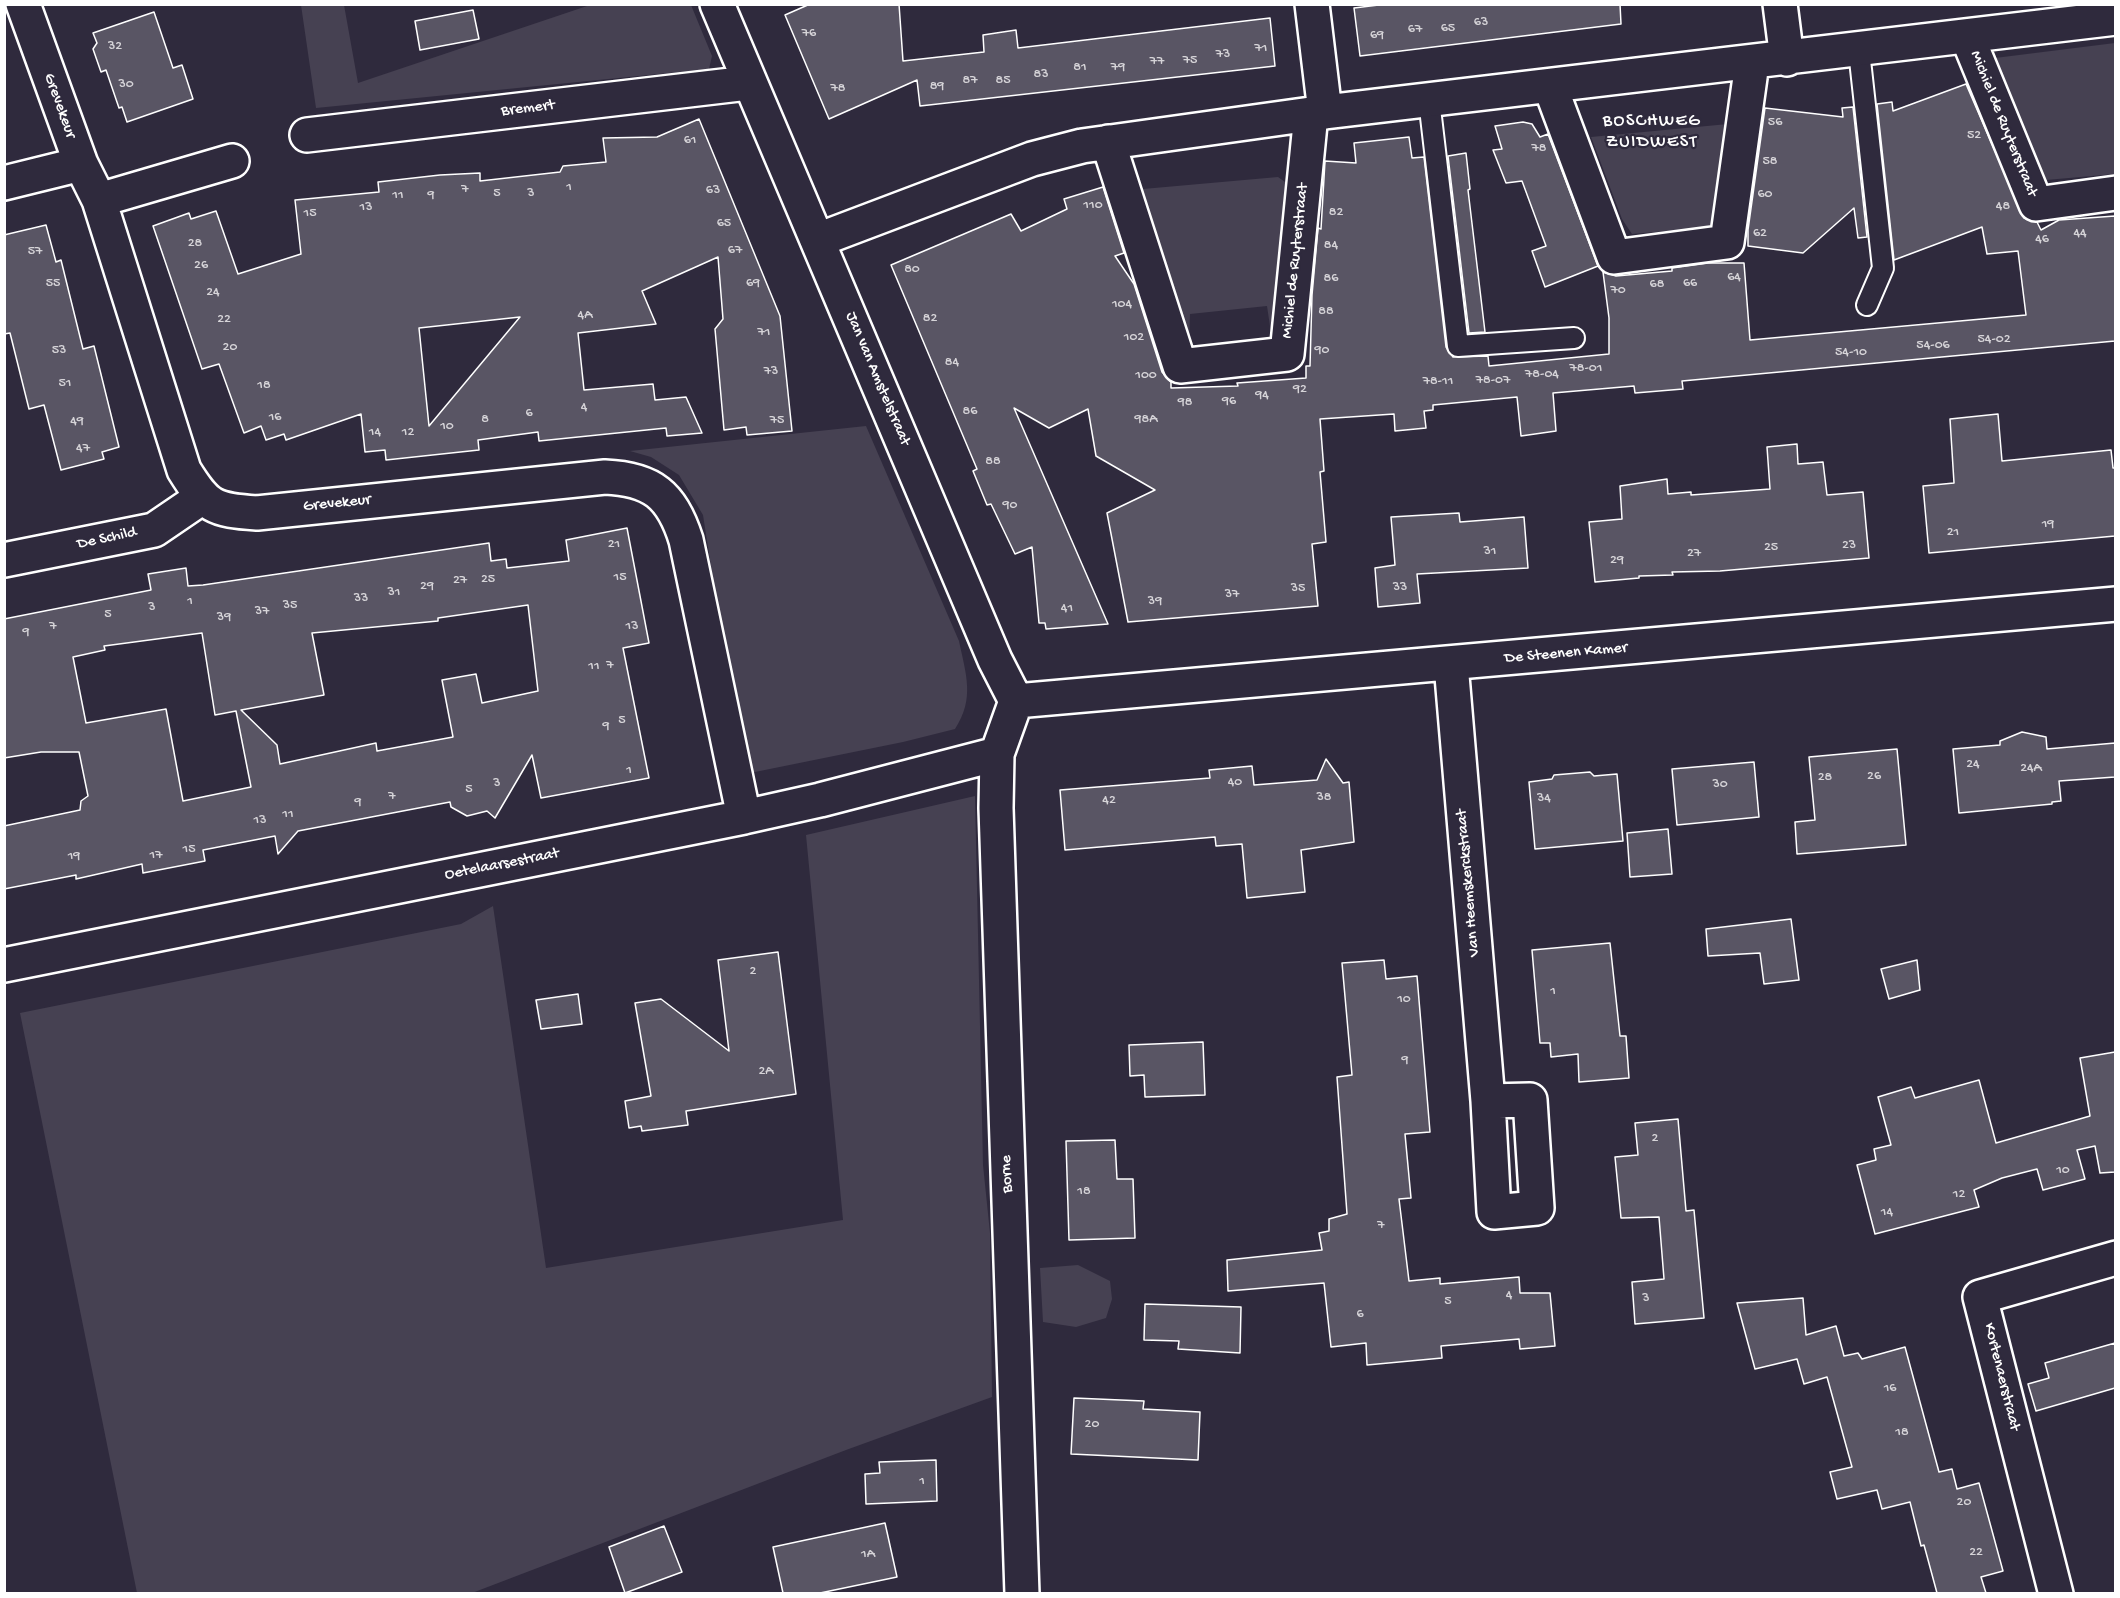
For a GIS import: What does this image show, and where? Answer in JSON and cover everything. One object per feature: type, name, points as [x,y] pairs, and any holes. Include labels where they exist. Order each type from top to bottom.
[{"type":"street","name":"Grevekeur","points":[[22,4],[81,164],[99,200],[184,470],[201,498],[227,511],[257,513],[605,477],[632,478],[661,494],[679,516],[686,540],[744,817]]},
{"type":"street","name":"Jan van Amstelstraat","points":[[717,4],[748,83],[819,240],[995,660],[1016,701]]},
{"type":"street","points":[[1312,4],[1318,113]]},
{"type":"street","points":[[1780,4],[1787,59]]},
{"type":"street","name":"Michiel de Ruyterstraat","points":[[819,240],[1032,159],[1082,146],[1318,113],[1859,51],[2115,18]]},
{"type":"street","name":"Michiel de Ruyterstraat","points":[[1967,36],[2036,204],[2115,193]]},
{"type":"street","points":[[1550,86],[1614,256],[1727,242],[1752,63]]},
{"type":"street","name":"Bremert","points":[[308,135],[748,83]]},
{"type":"street","name":"Michiel de Ruyterstraat","points":[[1108,142],[1180,366],[1287,354],[1318,113]]},
{"type":"street","points":[[99,200],[232,161]]},
{"type":"street","points":[[4,183],[81,164]]},
{"type":"street","name":"De Schild","points":[[4,560],[154,530],[201,498]]},
{"type":"street","name":"De Steenen Kamer","points":[[1016,701],[2115,604]]},
{"type":"street","name":"Van Heemskerckstraat","points":[[1451,664],[1488,1101]]},
{"type":"street","points":[[996,754],[1016,701]]},
{"type":"street","name":"Oetelaarsestraat","points":[[4,965],[744,817],[820,800],[996,754]]},
{"type":"street","name":"Borne","points":[[996,754],[1022,1593]]},
{"type":"street","name":"Kortenaerstraat","points":[[2056,1593],[1980,1297],[2115,1258]]},
{"type":"lane","points":[[1859,51],[1883,268],[1867,305]]},
{"type":"lane","points":[[1429,100],[1458,346],[1574,338]]},
{"type":"shaded area","points":[[301,5],[344,5],[358,83],[590,5],[691,5],[712,56],[709,69],[316,108]]},
{"type":"shaded area","points":[[2115,43],[2115,174],[2046,180],[1995,58]]},
{"type":"shaded area","points":[[1728,124],[1716,223],[1701,228],[1632,234],[1622,219],[1591,137]]},
{"type":"shaded area","points":[[1278,177],[1295,189],[1283,332],[1271,333],[1267,306],[1190,314],[1189,348],[1136,206],[1143,189]]},
{"type":"shaded area","points":[[866,426],[959,641],[967,686],[965,707],[955,729],[750,773],[718,611],[703,515],[679,475],[651,457],[630,451]]},
{"type":"shaded area","points":[[975,796],[983,1165],[990,1233],[992,1397],[846,1450],[472,1593],[137,1593],[20,1013],[461,924],[493,906],[546,1268],[843,1220],[806,835]]},
{"type":"shaded area","points":[[1078,1265],[1110,1281],[1112,1299],[1106,1318],[1076,1327],[1043,1322],[1040,1268]]},
{"type":"building","points":[[810,4],[899,4],[903,61],[984,52],[983,35],[1016,30],[1018,48],[1270,18],[1275,66],[920,106],[917,80],[829,119],[785,15]]},
{"type":"building","points":[[1387,4],[1620,4],[1621,24],[1360,56],[1354,8]]},
{"type":"building","points":[[473,10],[479,39],[420,50],[415,21]]},
{"type":"building","points":[[154,12],[173,68],[182,65],[193,99],[127,122],[122,107],[119,108],[106,70],[101,72],[93,49],[97,43],[93,33]]},
{"type":"building","points":[[1966,84],[2024,218],[2037,222],[2041,230],[2059,220],[2115,216],[2115,341],[1682,381],[1683,389],[1635,393],[1634,386],[1553,393],[1556,431],[1521,436],[1517,397],[1433,405],[1433,410],[1424,411],[1426,428],[1395,431],[1394,414],[1320,419],[1324,471],[1320,472],[1326,542],[1312,544],[1318,606],[1128,622],[1107,513],[1155,490],[1096,456],[1088,409],[1049,428],[1014,408],[1108,624],[1046,629],[1045,623],[1039,623],[1032,547],[1015,554],[991,504],[987,505],[973,471],[977,469],[891,265],[1011,214],[1021,231],[1067,209],[1064,199],[1103,187],[1124,253],[1115,256],[1134,284],[1162,372],[1171,382],[1171,388],[1238,386],[1237,383],[1306,378],[1306,366],[1310,366],[1312,295],[1318,228],[1321,229],[1325,161],[1356,163],[1354,143],[1409,137],[1412,158],[1424,157],[1446,347],[1453,357],[1488,356],[1489,366],[1609,354],[1609,318],[1603,272],[1616,276],[1672,271],[1672,268],[1708,263],[1744,263],[1750,340],[2026,315],[2018,251],[1987,254],[1982,227],[1894,260],[1877,104],[1892,102],[1893,111]]},
{"type":"building","points":[[1853,107],[1867,237],[1858,238],[1854,208],[1803,253],[1748,246],[1748,230],[1765,108],[1843,117],[1842,108]]},
{"type":"building","points":[[699,119],[780,316],[792,431],[747,435],[746,427],[724,430],[715,329],[723,319],[718,257],[642,291],[656,324],[578,333],[584,390],[653,384],[655,400],[686,397],[702,433],[667,436],[666,428],[539,441],[538,432],[478,440],[479,450],[386,460],[385,450],[365,452],[361,414],[286,440],[284,434],[266,440],[261,426],[244,433],[219,364],[202,369],[153,226],[189,213],[191,219],[216,211],[238,274],[301,254],[295,200],[379,192],[378,182],[440,175],[480,173],[480,181],[560,172],[563,166],[606,162],[603,138],[657,137]],"holes":[[[520,317],[429,426],[419,328]]]},
{"type":"building","points":[[1523,122],[1532,124],[1540,137],[1548,134],[1598,266],[1545,287],[1532,251],[1546,246],[1522,181],[1506,183],[1493,150],[1502,149],[1495,126]]},
{"type":"building","points":[[1466,153],[1470,189],[1468,190],[1485,332],[1469,333],[1448,156]]},
{"type":"building","points":[[46,225],[56,262],[61,260],[83,349],[94,346],[119,447],[102,452],[104,459],[61,470],[44,405],[29,409],[10,333],[4,334],[4,235]]},
{"type":"building","points":[[1998,414],[2002,461],[2111,450],[2113,468],[2115,468],[2115,536],[1929,553],[1923,486],[1954,483],[1950,419]]},
{"type":"building","points":[[1797,444],[1798,464],[1823,462],[1827,495],[1863,492],[1869,558],[1720,571],[1672,572],[1673,575],[1639,576],[1639,578],[1595,582],[1589,522],[1622,519],[1620,486],[1667,479],[1668,494],[1691,492],[1691,495],[1770,489],[1767,447]]},
{"type":"building","points":[[1459,513],[1460,522],[1524,517],[1528,568],[1417,574],[1420,603],[1378,607],[1375,568],[1395,565],[1391,517]]},
{"type":"building","points":[[627,528],[649,643],[623,648],[649,778],[541,798],[532,755],[495,818],[487,811],[467,816],[451,807],[450,802],[298,831],[278,854],[275,836],[203,850],[205,861],[143,873],[142,864],[76,879],[76,875],[4,889],[4,826],[80,810],[81,801],[88,796],[79,752],[41,752],[4,758],[4,619],[151,590],[148,574],[186,568],[188,586],[203,585],[489,543],[491,561],[506,559],[507,568],[569,561],[566,540]],"holes":[[[528,605],[538,691],[482,703],[476,674],[442,680],[453,737],[377,751],[376,743],[280,764],[277,745],[241,710],[324,695],[312,633],[438,621],[438,618]],[[202,633],[215,715],[236,711],[251,787],[183,801],[166,709],[86,723],[73,657],[105,650],[104,646]]]},
{"type":"building","points":[[2022,732],[2046,737],[2047,749],[2115,743],[2115,777],[2059,781],[2061,801],[2052,802],[2052,804],[1959,813],[1953,749],[2000,745],[2000,741]]},
{"type":"building","points":[[1897,749],[1906,845],[1797,854],[1795,822],[1815,820],[1809,757]]},
{"type":"building","points":[[1326,759],[1343,783],[1349,782],[1354,842],[1301,850],[1305,892],[1247,898],[1242,844],[1216,846],[1215,837],[1065,850],[1060,790],[1210,778],[1209,770],[1252,766],[1254,785],[1317,780]]},
{"type":"building","points":[[1754,762],[1759,817],[1677,825],[1672,769]]},
{"type":"building","points":[[1590,772],[1594,776],[1617,774],[1623,841],[1535,849],[1529,782],[1552,779],[1554,775]]},
{"type":"building","points":[[1668,829],[1672,874],[1630,877],[1627,833]]},
{"type":"building","points":[[1791,919],[1799,980],[1764,984],[1760,953],[1708,956],[1706,929]]},
{"type":"building","points":[[1610,943],[1620,1036],[1626,1036],[1629,1078],[1579,1082],[1578,1054],[1551,1057],[1550,1043],[1540,1043],[1532,950]]},
{"type":"building","points":[[778,952],[796,1094],[686,1111],[688,1125],[642,1131],[641,1126],[629,1128],[625,1101],[651,1096],[635,1003],[661,999],[729,1051],[718,960]]},
{"type":"building","points":[[1384,960],[1386,979],[1417,976],[1430,1132],[1405,1134],[1411,1198],[1399,1199],[1409,1281],[1440,1278],[1440,1284],[1519,1277],[1520,1293],[1550,1293],[1555,1346],[1520,1349],[1519,1339],[1441,1346],[1442,1358],[1367,1365],[1366,1343],[1331,1347],[1324,1283],[1228,1291],[1227,1260],[1322,1250],[1319,1233],[1329,1231],[1329,1219],[1347,1214],[1337,1077],[1352,1075],[1342,963]]},
{"type":"building","points":[[1917,960],[1920,990],[1889,999],[1881,969]]},
{"type":"building","points":[[578,994],[582,1024],[541,1029],[536,1000]]},
{"type":"building","points":[[1203,1042],[1205,1095],[1145,1097],[1144,1075],[1130,1076],[1129,1045]]},
{"type":"building","points":[[2115,1052],[2115,1172],[2100,1173],[2095,1146],[2077,1150],[2085,1179],[2043,1190],[2037,1169],[2002,1178],[1974,1190],[1979,1207],[1875,1234],[1857,1165],[1876,1160],[1874,1149],[1891,1145],[1878,1097],[1911,1087],[1915,1098],[1979,1080],[1996,1143],[2090,1116],[2080,1058]]},
{"type":"building","points":[[1678,1119],[1686,1211],[1694,1210],[1704,1318],[1635,1324],[1632,1282],[1664,1279],[1659,1217],[1621,1218],[1615,1157],[1638,1155],[1635,1123]]},
{"type":"building","points":[[1115,1140],[1117,1179],[1133,1179],[1135,1238],[1069,1240],[1066,1141]]},
{"type":"building","points":[[1803,1298],[1806,1335],[1836,1326],[1844,1356],[1858,1353],[1862,1359],[1905,1347],[1939,1472],[1952,1469],[1957,1489],[1979,1483],[2003,1571],[1981,1577],[1986,1593],[1937,1593],[1924,1545],[1921,1546],[1910,1502],[1882,1509],[1877,1490],[1837,1499],[1830,1472],[1852,1467],[1827,1377],[1804,1384],[1797,1359],[1755,1369],[1737,1303]]},
{"type":"building","points":[[1145,1304],[1241,1307],[1240,1353],[1178,1349],[1179,1341],[1144,1340]]},
{"type":"building","points":[[2115,1343],[2115,1388],[2036,1411],[2028,1384],[2049,1378],[2045,1363]]},
{"type":"building","points":[[1074,1398],[1144,1401],[1143,1409],[1200,1412],[1198,1460],[1071,1454]]},
{"type":"building","points":[[936,1460],[937,1501],[866,1504],[865,1474],[880,1473],[879,1462]]},
{"type":"building","points":[[885,1523],[897,1577],[820,1593],[783,1593],[773,1547]]},
{"type":"building","points":[[664,1526],[682,1572],[625,1593],[609,1547]]},
{"type":"district","name":"BOSCHWEG ZUIDWEST","points":[[1652,132]]}]
